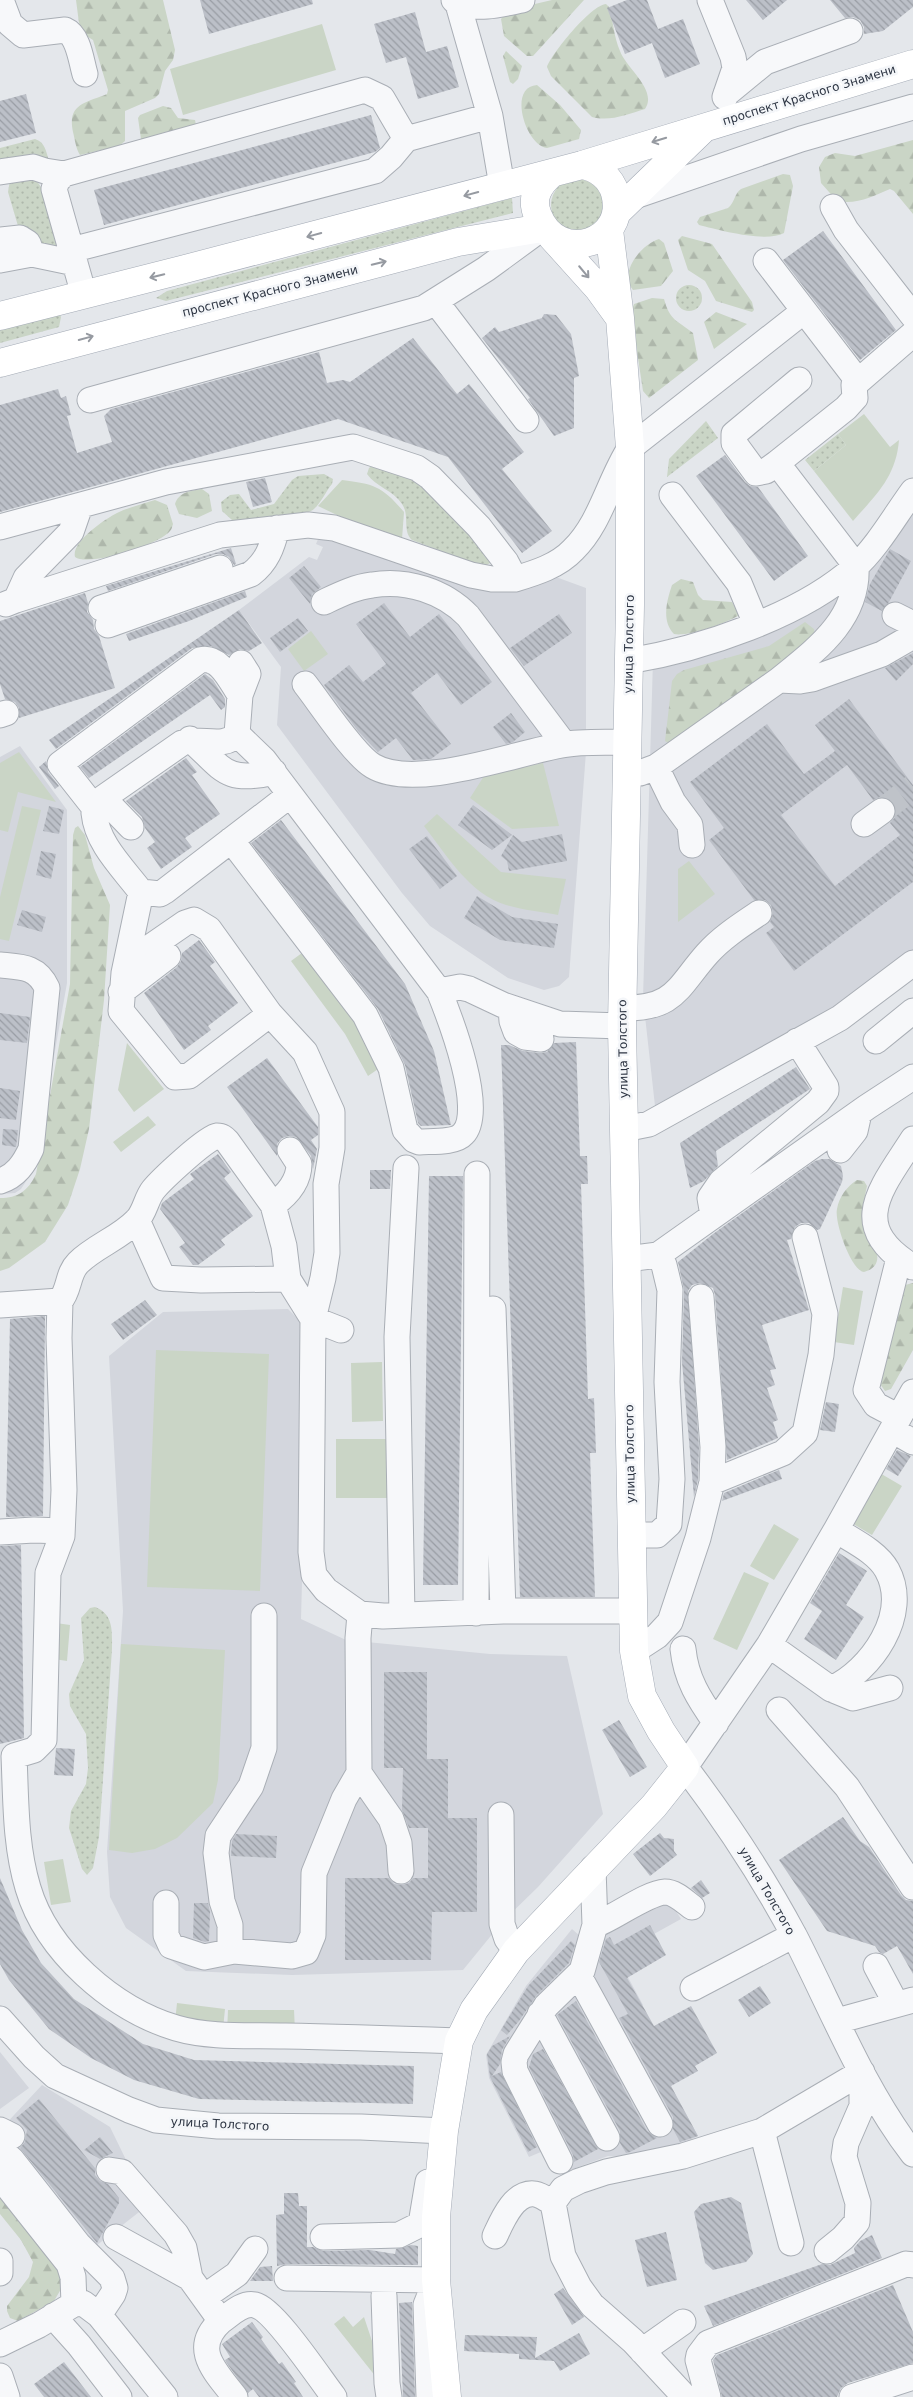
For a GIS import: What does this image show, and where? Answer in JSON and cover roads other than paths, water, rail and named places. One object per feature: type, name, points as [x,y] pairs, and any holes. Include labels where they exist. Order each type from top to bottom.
[{"type":"main road","name":"проспект Красного Знамени","points":[[0,316],[552,173],[913,64]]},
{"type":"main road","name":"проспект Красного Знамени","points":[[0,363],[134,326],[458,242],[547,232],[568,244],[592,241],[713,124]]},
{"type":"main road","points":[[582,164],[600,172],[609,181],[614,190],[619,213]]},
{"type":"main road","points":[[552,173],[541,183],[536,194],[536,213],[547,232],[598,288],[620,318]]},
{"type":"main road","name":"улица Толстого","points":[[619,213],[620,318],[630,448],[629,661],[622,1017],[634,1650],[642,1696],[661,1731],[685,1768]]},
{"type":"main road","points":[[125,284],[133,296],[137,308],[134,326]]},
{"type":"main road","points":[[447,2397],[436,2280],[436,2217],[444,2131],[459,2041],[474,2010],[516,1951],[654,1806],[685,1768]]},
{"type":"street","points":[[1,0],[10,24],[23,35],[69,31],[77,46],[85,74]]},
{"type":"street","points":[[502,186],[490,116],[456,2],[484,8],[522,0]]},
{"type":"street","points":[[710,0],[733,57],[735,68],[713,124]]},
{"type":"street","points":[[726,94],[766,62],[842,28],[761,52],[735,68]]},
{"type":"street","points":[[0,172],[33,167],[64,174],[365,90],[382,98],[406,139]]},
{"type":"street","points":[[619,213],[800,139],[913,107]]},
{"type":"street","points":[[0,260],[32,254],[73,257],[375,171],[391,157],[406,139],[490,116]]},
{"type":"street","points":[[64,174],[57,181],[54,189],[84,295]]},
{"type":"street","points":[[833,207],[846,230],[913,316]]},
{"type":"street","points":[[90,400],[424,308],[547,232]]},
{"type":"street","points":[[0,240],[20,238],[28,243],[32,254]]},
{"type":"street","points":[[766,261],[858,381]]},
{"type":"street","points":[[436,302],[526,420]]},
{"type":"street","points":[[8,603],[220,535],[275,538],[308,525],[334,528],[471,575],[492,579],[515,579],[552,565],[573,550],[597,515],[617,468],[630,448],[804,311]]},
{"type":"street","points":[[799,380],[734,434],[734,443],[756,473],[766,471],[777,463],[852,403],[855,398],[854,385],[913,334]]},
{"type":"street","points":[[0,527],[207,473],[353,447],[417,468],[430,477],[479,527],[506,562],[515,579]]},
{"type":"street","points":[[626,778],[656,767],[778,680],[820,645],[840,622],[854,596],[856,566],[777,463]]},
{"type":"street","points":[[629,661],[667,653],[756,624],[789,610],[823,590],[856,566],[913,491]]},
{"type":"street","points":[[672,495],[739,583],[756,624]]},
{"type":"street","points":[[8,603],[26,578],[72,532],[80,506]]},
{"type":"street","points":[[105,616],[251,574],[261,567],[275,538]]},
{"type":"street","points":[[324,602],[351,590],[372,584],[400,584],[421,588],[449,599],[468,616],[564,744]]},
{"type":"street","points":[[778,680],[812,679],[882,654],[913,636]]},
{"type":"street","points":[[131,827],[100,805],[60,761],[200,660],[206,658],[216,662],[240,695]]},
{"type":"street","points":[[231,840],[365,1015],[391,1068],[405,1130],[414,1140],[419,1142],[454,1139],[463,1136],[469,1126],[472,1113],[460,1048],[439,991],[274,772],[238,734],[240,695],[248,674],[241,663]]},
{"type":"street","points":[[305,684],[363,758],[385,771],[410,775],[435,772],[564,744],[627,742]]},
{"type":"street","points":[[238,734],[230,740],[219,742],[190,740],[169,751],[100,805],[94,813],[98,833],[111,854],[141,892],[160,894],[290,795]]},
{"type":"street","points":[[190,740],[207,754],[218,768],[228,774],[256,776],[274,772]]},
{"type":"street","points":[[656,767],[673,802],[690,825],[692,845]]},
{"type":"street","points":[[141,892],[121,992],[121,1010],[175,1077],[189,1076],[270,1014]]},
{"type":"street","points":[[439,991],[460,987],[470,988],[511,1008],[560,1024],[622,1017],[666,1000],[685,983],[708,953],[758,913]]},
{"type":"street","points":[[127,963],[185,923],[194,920],[209,929],[270,1014],[305,1052],[332,1112],[332,1148],[322,1172],[327,1253],[314,1319],[311,1552],[314,1575],[326,1590],[355,1608],[360,1614],[358,1638],[359,1773],[344,1799],[314,1873],[313,1935],[306,1952],[292,1956],[234,1951],[204,1957],[171,1946],[166,1935],[166,1903]]},
{"type":"street","points":[[121,992],[168,956]]},
{"type":"street","points":[[624,1129],[649,1124],[840,1018],[913,963]]},
{"type":"street","points":[[0,965],[34,970],[43,979],[47,988],[31,1149],[19,1169],[12,1176],[0,1181]]},
{"type":"street","points":[[511,1008],[512,1021],[516,1032],[525,1037],[541,1039]]},
{"type":"street","points":[[876,1041],[913,1011]]},
{"type":"street","points":[[713,1215],[710,1198],[721,1182],[818,1102],[826,1091],[826,1087],[797,1041]]},
{"type":"street","points":[[627,1259],[658,1255],[860,1112],[913,1077]]},
{"type":"street","points":[[840,1150],[855,1131],[860,1112]]},
{"type":"street","points":[[0,1305],[60,1300],[65,1295],[70,1276],[77,1264],[138,1220],[154,1190],[206,1141],[216,1136],[221,1136],[227,1141],[273,1205],[284,1246],[288,1279],[314,1319],[342,1330]]},
{"type":"street","points":[[913,1139],[878,1194],[874,1211],[881,1241],[906,1263],[866,1390],[876,1405],[913,1442]]},
{"type":"street","points":[[273,1205],[284,1197],[297,1175],[299,1164],[290,1150]]},
{"type":"street","points":[[402,1615],[397,1337],[406,1168]]},
{"type":"street","points":[[476,1613],[477,1174]]},
{"type":"street","points":[[138,1220],[163,1278],[201,1280],[288,1279]]},
{"type":"street","points":[[712,1482],[783,1453],[805,1433],[821,1355],[825,1314],[805,1237]]},
{"type":"street","points":[[632,1535],[657,1535],[669,1524],[672,1480],[667,1382],[670,1290],[664,1265],[658,1255]]},
{"type":"street","points":[[492,1287],[503,1611]]},
{"type":"street","points":[[634,1650],[657,1636],[670,1622],[698,1538],[712,1482],[713,1447],[701,1297]]},
{"type":"street","points":[[60,1300],[59,1338],[64,1490],[60,1544],[48,1573],[44,1740],[34,1750],[7,1756],[20,1856],[34,1904],[55,1939],[71,1960],[96,1986],[126,2007],[178,2028],[205,2032],[459,2041]]},
{"type":"street","points":[[685,1768],[769,1645],[913,1392]]},
{"type":"street","points":[[832,1688],[854,1677],[867,1663],[890,1626],[894,1603],[887,1570],[877,1557],[836,1530]]},
{"type":"street","points":[[0,1532],[62,1531]]},
{"type":"street","points":[[360,1614],[633,1611]]},
{"type":"street","points":[[234,1951],[230,1946],[230,1925],[220,1892],[216,1853],[218,1836],[251,1786],[264,1748],[264,1616]]},
{"type":"street","points":[[769,1645],[832,1688],[852,1698],[890,1688]]},
{"type":"street","points":[[683,1649],[684,1663],[693,1688],[716,1723]]},
{"type":"street","points":[[779,1710],[847,1787],[913,1887]]},
{"type":"street","name":"улица Толстого","points":[[685,1768],[747,1853],[794,1935],[862,2072],[913,2154]]},
{"type":"street","points":[[359,1773],[391,1819],[399,1844],[401,1870]]},
{"type":"street","points":[[501,1815],[502,1924],[507,1939],[516,1951]]},
{"type":"street","points":[[560,2161],[515,2071],[514,2062],[516,2054],[540,2014],[546,2006],[579,1976],[587,1959],[595,1926],[593,1868]]},
{"type":"street","points":[[595,1926],[647,1898],[666,1892],[678,1896],[692,1907]]},
{"type":"street","points":[[693,1988],[794,1935]]},
{"type":"street","points":[[837,2021],[902,1998],[876,1966]]},
{"type":"street","points":[[579,1976],[660,2124]]},
{"type":"street","points":[[540,2014],[607,2138]]},
{"type":"street","name":"улица Толстого","points":[[0,2019],[55,2076],[120,2106],[156,2120],[218,2126],[361,2127],[444,2131]]},
{"type":"street","points":[[685,2397],[642,2351],[592,2305],[578,2286],[563,2256],[553,2203],[563,2189],[579,2180],[606,2172],[683,2156],[762,2131],[862,2072]]},
{"type":"street","points":[[827,2252],[857,2222],[858,2203],[844,2157],[846,2143],[862,2106],[862,2072]]},
{"type":"street","points":[[323,2237],[399,2235],[421,2224],[437,2142],[444,2131]]},
{"type":"street","points":[[762,2131],[791,2243]]},
{"type":"street","points":[[4,2138],[12,2160],[78,2244],[112,2278],[115,2288],[113,2294],[99,2315]]},
{"type":"street","points":[[109,2170],[122,2172],[176,2234],[184,2248],[190,2278]]},
{"type":"street","points":[[0,2176],[69,2264],[73,2277],[74,2304]]},
{"type":"street","points":[[495,2236],[512,2206],[522,2197],[535,2194],[553,2203]]},
{"type":"street","points":[[116,2237],[190,2278],[221,2321]]},
{"type":"street","points":[[204,2297],[242,2273],[255,2249]]},
{"type":"street","points":[[0,2260],[0,2272]]},
{"type":"street","points":[[708,2397],[698,2360],[699,2355],[708,2343],[906,2264],[913,2265]]},
{"type":"street","points":[[287,2278],[436,2280],[426,2305],[429,2397]]},
{"type":"street","points":[[384,2296],[389,2397]]},
{"type":"street","points":[[0,2344],[20,2336],[74,2304],[84,2302],[99,2315],[165,2397]]},
{"type":"street","points":[[235,2397],[209,2362],[206,2348],[210,2334],[221,2321],[245,2305],[254,2304],[263,2308],[282,2328],[334,2397]]},
{"type":"street","points":[[53,2316],[79,2345],[119,2397]]},
{"type":"street","points":[[642,2351],[683,2322]]},
{"type":"street","points":[[0,2376],[7,2397]]},
{"type":"street","points":[[852,2397],[913,2377]]},
{"type":"tunnel","points":[[882,811],[913,787]]}]
